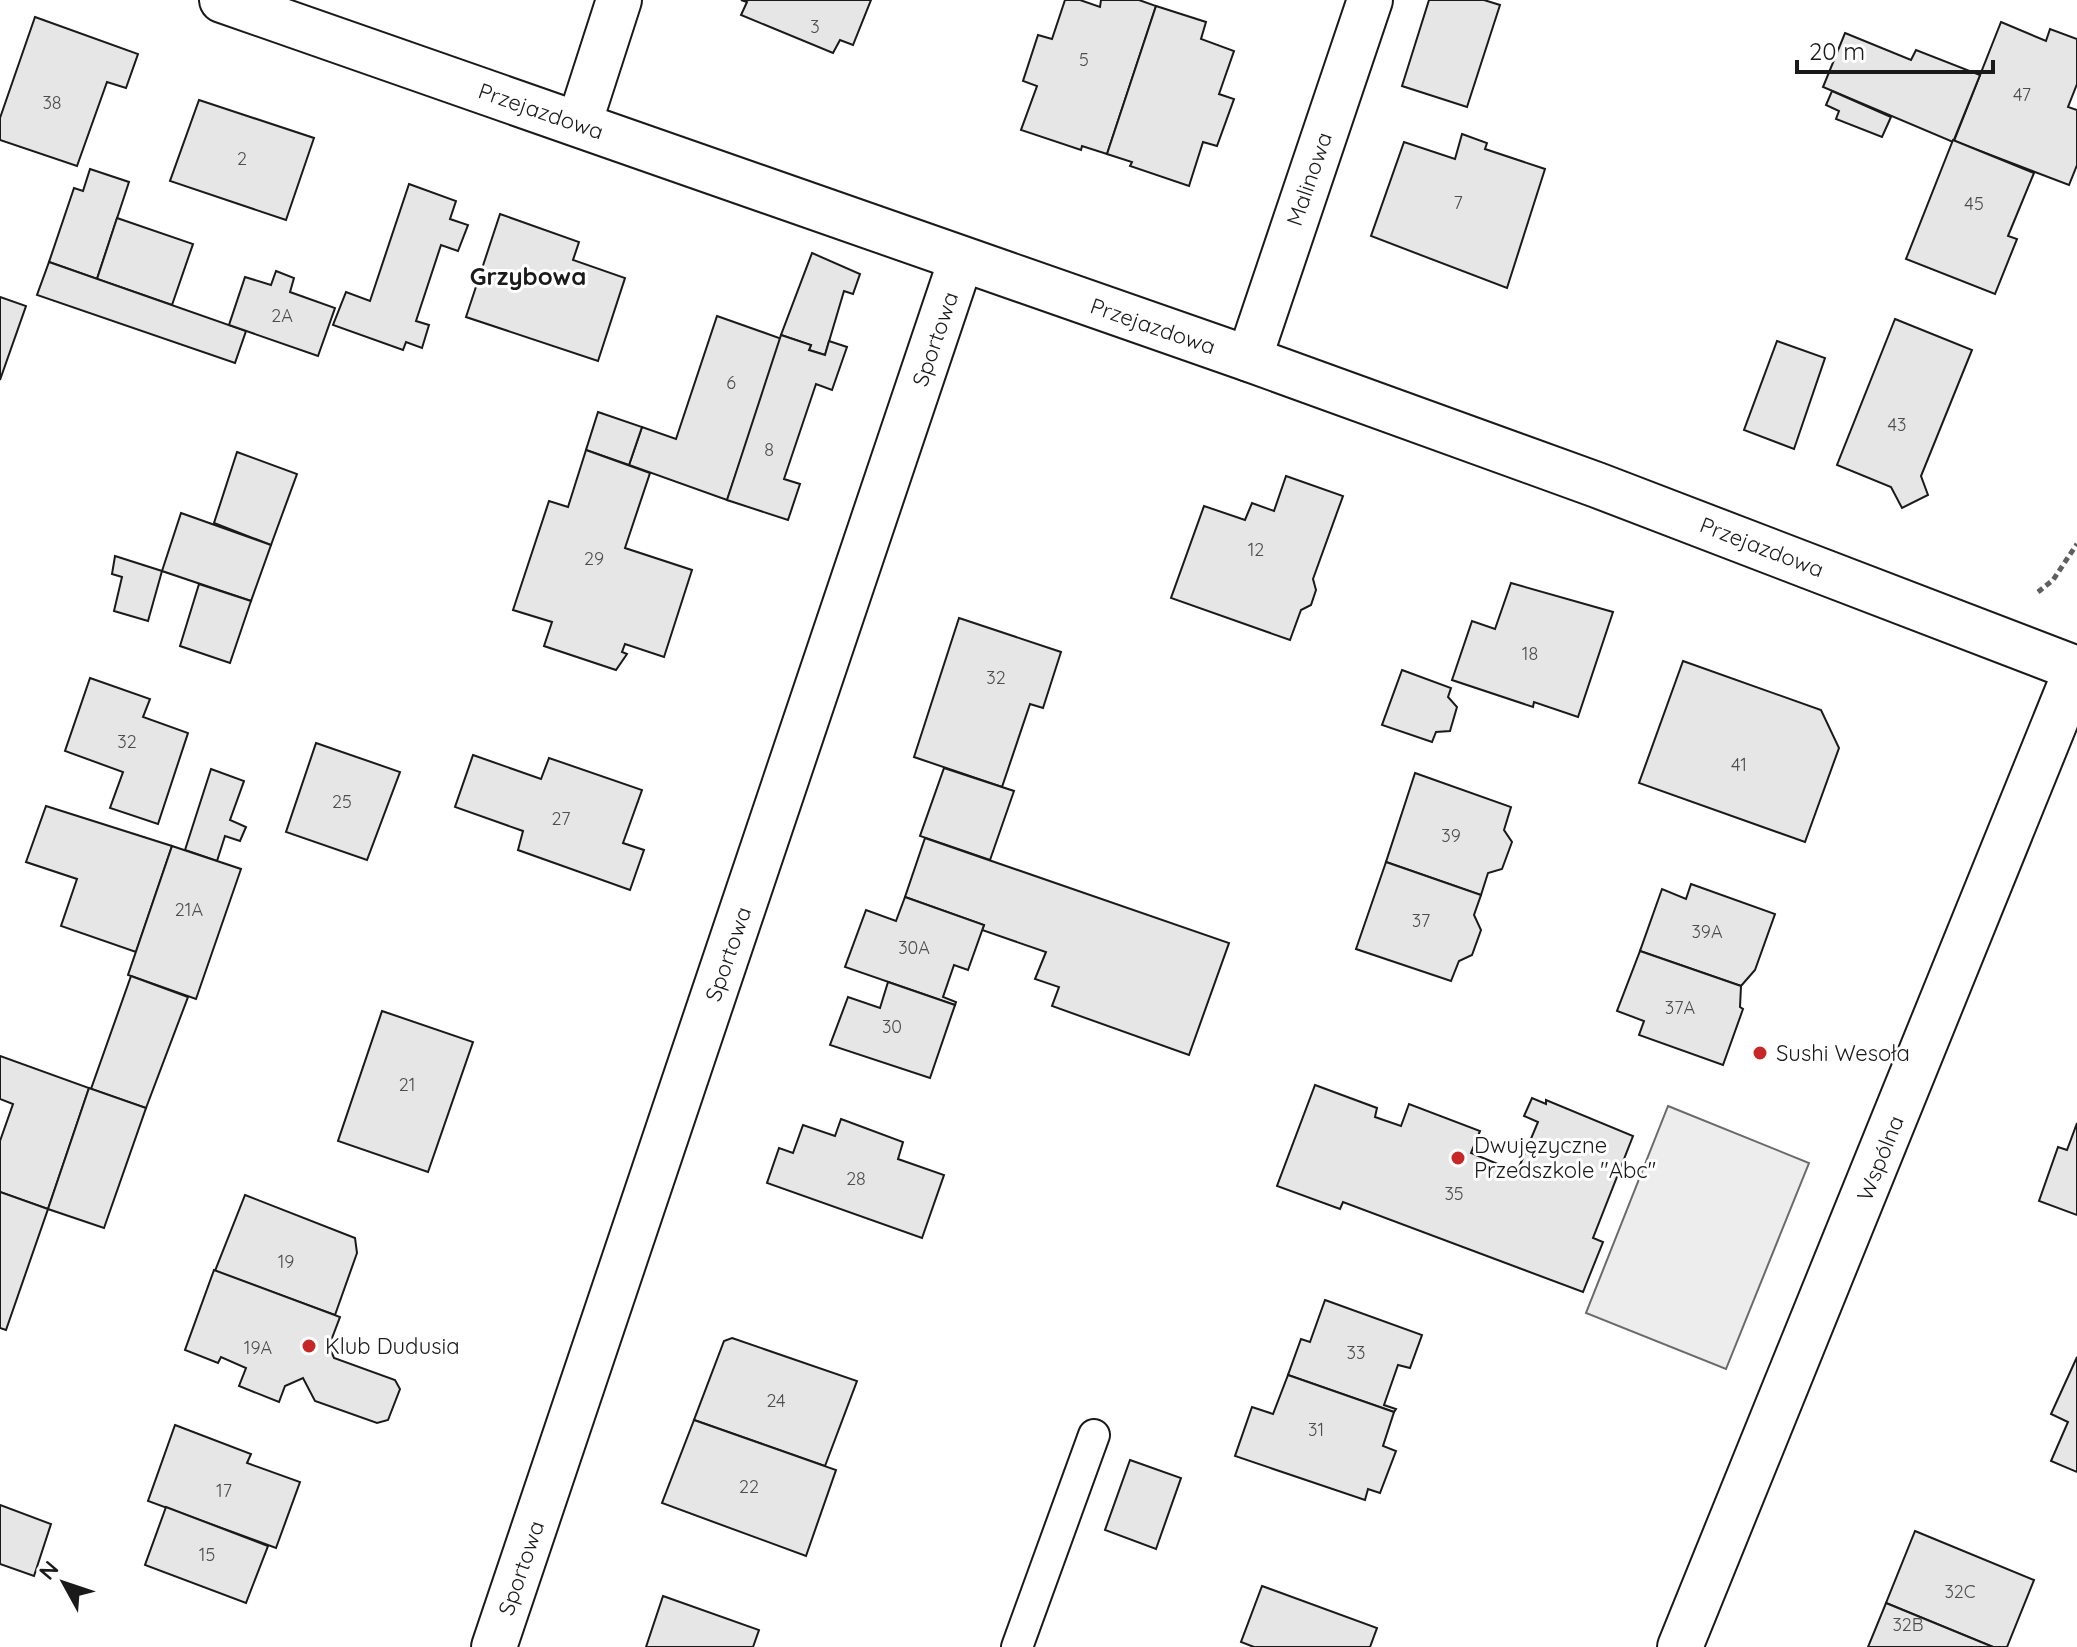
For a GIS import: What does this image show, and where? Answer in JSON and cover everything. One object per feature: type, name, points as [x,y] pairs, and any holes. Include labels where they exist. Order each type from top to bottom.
[{"type":"street","name":"Przejazdowa","points":[[222,0],[1249,359],[1743,540],[2077,668]]},
{"type":"street","points":[[579,124],[619,0]]},
{"type":"street","name":"Malinowa","points":[[1249,359],[1370,0]]},
{"type":"street","name":"Sportowa","points":[[494,1647],[961,260]]},
{"type":"street","name":"Wspólna","points":[[1680,1647],[2077,668]]},
{"type":"lane","points":[[1017,1647],[1094,1435]]},
{"type":"path","points":[[2028,596],[2053,580],[2077,544]]},
{"type":"shaded area","points":[[1668,1106],[1809,1163],[1726,1369],[1586,1313]]},
{"type":"building","points":[[741,0],[871,0],[853,45],[840,40],[833,53],[741,15],[747,2]]},
{"type":"building","points":[[1065,0],[1080,0],[1100,7],[1101,0],[1139,0],[1156,6],[1107,154],[1082,146],[1081,150],[1021,130],[1037,86],[1023,81],[1038,35],[1052,39]]},
{"type":"building","points":[[1429,0],[1484,0],[1500,5],[1467,107],[1402,86]]},
{"type":"building","points":[[1156,6],[1206,22],[1201,39],[1234,51],[1219,94],[1234,99],[1217,146],[1203,142],[1189,186],[1130,166],[1132,162],[1107,154]]},
{"type":"building","points":[[35,17],[138,54],[126,88],[107,82],[77,166],[0,140],[0,118]]},
{"type":"building","points":[[2001,22],[2046,41],[2050,29],[2077,39],[2077,84],[2068,107],[2077,110],[2077,165],[2069,185],[1954,141]]},
{"type":"building","points":[[1845,33],[1911,60],[1916,50],[1980,75],[1953,142],[1823,87]]},
{"type":"building","points":[[1832,91],[1891,117],[1882,137],[1836,119],[1839,111],[1826,105]]},
{"type":"building","points":[[199,100],[314,138],[286,220],[170,181]]},
{"type":"building","points":[[1462,134],[1487,143],[1485,149],[1545,169],[1507,288],[1371,236],[1404,142],[1455,159]]},
{"type":"building","points":[[1953,140],[2034,173],[2008,236],[2017,239],[1995,294],[1906,259]]},
{"type":"building","points":[[90,169],[129,182],[97,279],[49,262],[74,188],[83,191]]},
{"type":"building","points":[[409,184],[456,201],[450,219],[468,225],[458,251],[441,245],[416,321],[429,325],[422,348],[406,342],[403,350],[333,325],[346,292],[370,301]]},
{"type":"building","points":[[500,214],[579,242],[573,260],[625,278],[598,361],[466,317]]},
{"type":"building","points":[[117,218],[193,244],[172,305],[97,279]]},
{"type":"building","points":[[812,253],[860,274],[853,294],[844,291],[825,355],[809,350],[811,345],[781,335]]},
{"type":"building","points":[[49,262],[246,331],[235,363],[37,295]]},
{"type":"building","points":[[276,271],[294,278],[290,292],[335,308],[318,356],[229,325],[245,277],[271,285]]},
{"type":"building","points":[[0,297],[26,306],[0,380]]},
{"type":"building","points":[[717,316],[782,339],[727,500],[629,465],[642,427],[676,439]]},
{"type":"building","points":[[1895,319],[1972,350],[1921,476],[1928,495],[1902,508],[1891,487],[1837,465]]},
{"type":"building","points":[[781,335],[811,345],[809,350],[825,355],[829,341],[847,347],[832,390],[816,384],[784,479],[800,484],[788,520],[727,500]]},
{"type":"building","points":[[1777,341],[1825,358],[1794,449],[1744,430]]},
{"type":"building","points":[[598,412],[642,427],[629,465],[586,450]]},
{"type":"building","points":[[586,450],[650,473],[625,548],[692,570],[664,657],[625,644],[622,652],[627,654],[616,670],[544,646],[552,622],[513,610],[549,501],[568,507]]},
{"type":"building","points":[[237,452],[297,474],[271,545],[214,523]]},
{"type":"building","points":[[1286,476],[1343,496],[1313,579],[1316,590],[1311,605],[1301,610],[1290,640],[1171,598],[1204,506],[1245,520],[1252,503],[1274,511]]},
{"type":"building","points":[[181,513],[271,545],[251,601],[162,571]]},
{"type":"building","points":[[115,556],[162,571],[148,621],[114,611],[122,577],[112,574]]},
{"type":"building","points":[[1511,583],[1613,612],[1578,717],[1534,702],[1533,707],[1452,680],[1472,621],[1495,629]]},
{"type":"building","points":[[199,584],[251,601],[230,663],[180,646]]},
{"type":"building","points":[[959,618],[1061,652],[1043,708],[1030,704],[1002,787],[914,757]]},
{"type":"building","points":[[1683,661],[1821,710],[1839,748],[1805,842],[1639,783]]},
{"type":"building","points":[[1402,670],[1451,688],[1448,697],[1457,707],[1450,731],[1436,732],[1432,742],[1382,725]]},
{"type":"building","points":[[90,678],[150,699],[143,717],[188,733],[158,824],[110,808],[123,772],[65,751]]},
{"type":"building","points":[[316,743],[400,772],[367,860],[286,832]]},
{"type":"building","points":[[473,755],[541,779],[549,758],[642,790],[623,843],[644,850],[630,890],[518,850],[523,831],[455,807]]},
{"type":"building","points":[[944,768],[1014,791],[990,860],[920,836]]},
{"type":"building","points":[[211,769],[244,781],[230,820],[246,827],[240,841],[225,836],[217,861],[185,850]]},
{"type":"building","points":[[1415,773],[1511,807],[1504,830],[1512,842],[1502,869],[1488,873],[1481,895],[1386,862]]},
{"type":"building","points":[[46,806],[172,846],[136,952],[61,926],[77,879],[26,862]]},
{"type":"building","points":[[925,838],[1229,943],[1189,1055],[1052,1006],[1059,987],[1035,979],[1046,952],[982,930],[984,925],[905,897]]},
{"type":"building","points":[[172,846],[241,869],[196,999],[128,975]]},
{"type":"building","points":[[1386,862],[1481,895],[1474,915],[1481,930],[1472,955],[1459,961],[1451,981],[1356,949]]},
{"type":"building","points":[[1691,884],[1775,914],[1755,970],[1741,986],[1640,951],[1662,889],[1686,899]]},
{"type":"building","points":[[905,897],[984,925],[968,970],[954,965],[943,997],[956,1002],[955,1005],[845,967],[866,910],[896,921]]},
{"type":"building","points":[[1640,951],[1741,986],[1740,1007],[1743,1009],[1723,1065],[1639,1035],[1644,1021],[1617,1011]]},
{"type":"building","points":[[131,976],[188,997],[146,1108],[91,1089]]},
{"type":"building","points":[[888,982],[955,1005],[930,1078],[830,1045],[848,997],[880,1008]]},
{"type":"building","points":[[382,1011],[473,1042],[428,1172],[338,1141]]},
{"type":"building","points":[[0,1056],[89,1088],[48,1209],[0,1192],[0,1141],[13,1104],[0,1099]]},
{"type":"building","points":[[1315,1085],[1377,1108],[1375,1117],[1401,1126],[1409,1104],[1480,1131],[1471,1153],[1517,1172],[1538,1122],[1524,1116],[1532,1098],[1546,1104],[1546,1100],[1633,1136],[1593,1238],[1603,1242],[1583,1292],[1343,1202],[1340,1209],[1277,1186]]},
{"type":"building","points":[[89,1088],[146,1108],[104,1228],[48,1209]]},
{"type":"building","points":[[841,1119],[903,1142],[898,1159],[944,1175],[922,1238],[767,1183],[779,1148],[793,1153],[803,1125],[835,1136]]},
{"type":"building","points":[[2077,1123],[2077,1215],[2039,1201],[2058,1147],[2067,1150]]},
{"type":"building","points":[[0,1192],[48,1209],[6,1330],[0,1328]]},
{"type":"building","points":[[245,1195],[355,1238],[357,1253],[335,1315],[215,1271]]},
{"type":"building","points":[[214,1270],[340,1317],[329,1346],[334,1358],[395,1380],[400,1389],[388,1420],[377,1423],[315,1401],[303,1378],[285,1386],[279,1402],[239,1386],[246,1368],[221,1357],[218,1363],[185,1350]]},
{"type":"building","points":[[1325,1300],[1422,1335],[1410,1368],[1398,1365],[1384,1405],[1396,1409],[1394,1412],[1288,1375],[1301,1339],[1310,1342]]},
{"type":"building","points":[[732,1338],[857,1381],[825,1466],[694,1420],[724,1341]]},
{"type":"building","points":[[2077,1357],[2077,1472],[2051,1461],[2068,1422],[2051,1414]]},
{"type":"building","points":[[1288,1375],[1394,1412],[1383,1446],[1396,1451],[1380,1493],[1368,1489],[1365,1500],[1235,1456],[1252,1407],[1273,1414]]},
{"type":"building","points":[[694,1420],[836,1470],[806,1556],[662,1503]]},
{"type":"building","points":[[175,1425],[251,1454],[247,1463],[300,1482],[276,1548],[148,1501]]},
{"type":"building","points":[[1130,1460],[1181,1478],[1156,1549],[1105,1530]]},
{"type":"building","points":[[0,1505],[51,1524],[34,1576],[0,1564]]},
{"type":"building","points":[[166,1507],[268,1546],[246,1603],[145,1565]]},
{"type":"building","points":[[1915,1531],[2034,1580],[2007,1647],[1993,1647],[1886,1603]]},
{"type":"building","points":[[1262,1586],[1377,1628],[1370,1647],[1254,1647],[1241,1642]]},
{"type":"building","points":[[663,1596],[759,1630],[753,1647],[646,1647]]},
{"type":"building","points":[[1886,1603],[1993,1647],[1868,1647]]},
{"type":"place","name":"Sushi Wesoła","points":[[1760,1053]]},
{"type":"place","name":"Dwujęzyczne Przedszkole \"Abc\"","points":[[1458,1158]]},
{"type":"place","name":"Klub Dudusia","points":[[309,1346]]},
{"type":"district","name":"Grzybowa","points":[[528,277]]}]
